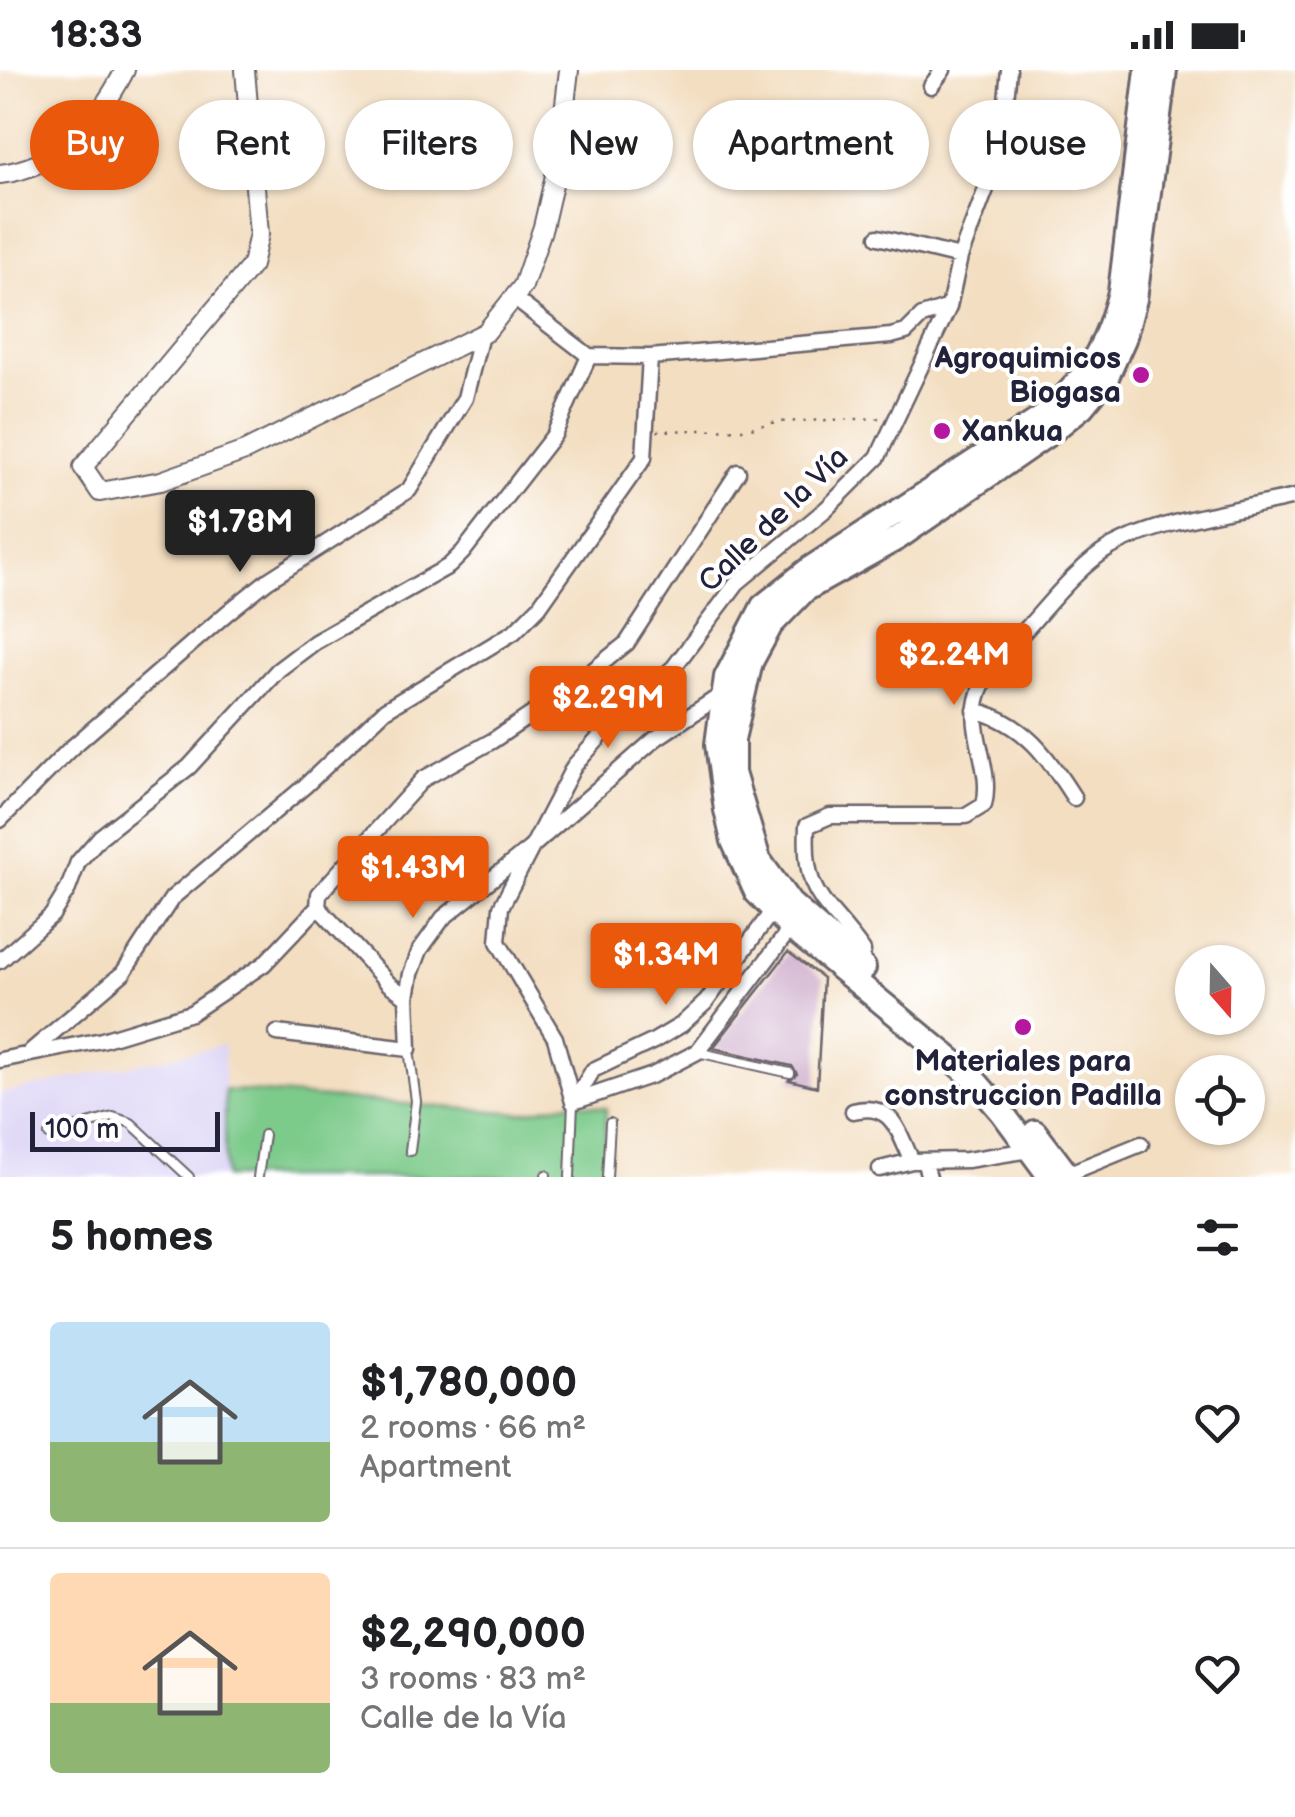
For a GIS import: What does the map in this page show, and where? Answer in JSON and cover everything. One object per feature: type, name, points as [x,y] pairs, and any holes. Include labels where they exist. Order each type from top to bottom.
[{"type":"main road","points":[[1062,1176],[1030,1150],[970,1075],[792,928],[756,892],[726,810],[717,744],[722,695],[742,642],[763,606],[809,569],[1043,417],[1090,369],[1110,328],[1120,292],[1148,70]]},
{"type":"main road","points":[[1062,1176],[976,1065],[790,903],[758,860],[733,772],[733,738],[751,662],[771,625],[805,590],[898,538],[1050,434],[1082,407],[1107,377],[1124,339],[1135,299],[1165,70]]},
{"type":"street","points":[[0,174],[22,172],[50,158],[82,133],[110,100],[124,70]]},
{"type":"street","points":[[245,70],[259,234],[252,265],[84,467],[100,492],[162,481],[245,451],[481,336],[523,286],[543,228],[558,162],[569,70]]},
{"type":"street","points":[[931,86],[943,70]]},
{"type":"street","name":"Calle de la Vía","points":[[573,1102],[556,1038],[498,942],[501,908],[574,766],[615,720],[674,667],[736,583],[826,509],[878,457],[948,307],[960,257],[1002,150],[1009,70]]},
{"type":"street","points":[[878,237],[960,257]]},
{"type":"street","points":[[514,299],[590,356],[650,358],[892,336],[906,332],[922,316],[948,307]]},
{"type":"street","points":[[0,820],[69,750],[266,581],[409,490],[465,398],[481,336]]},
{"type":"street","points":[[0,961],[52,915],[68,890],[78,862],[100,838],[189,767],[278,670],[315,642],[449,566],[463,552],[554,434],[590,356]]},
{"type":"street","points":[[27,1054],[124,973],[172,898],[305,786],[385,710],[514,632],[539,607],[644,458],[650,358]]},
{"type":"street","points":[[0,1060],[102,1040],[191,1013],[264,964],[318,906],[319,894],[422,779],[492,741],[572,688],[627,643],[738,472]]},
{"type":"street","points":[[861,966],[863,951],[815,892],[809,878],[807,826],[830,816],[966,816],[984,806],[988,789],[976,710],[989,670],[1064,587],[1109,548],[1158,527],[1295,497]]},
{"type":"street","points":[[277,1033],[408,1050],[407,997],[420,950],[443,918],[655,739],[722,695]]},
{"type":"street","points":[[976,710],[996,716],[1044,752],[1074,798]]},
{"type":"street","points":[[318,906],[388,984],[407,997]]},
{"type":"street","points":[[573,1102],[593,1070],[654,1041],[706,1002],[773,910]]},
{"type":"street","points":[[573,1102],[654,1075],[697,1052],[792,928]]},
{"type":"street","points":[[853,1111],[870,1107],[881,1110],[892,1120],[929,1177]]},
{"type":"street","points":[[1062,1176],[1141,1144]]},
{"type":"street","points":[[880,1170],[918,1161],[968,1160],[1030,1150]]},
{"type":"lane","points":[[408,1050],[416,1101],[410,1151]]},
{"type":"lane","points":[[697,1052],[790,1073]]},
{"type":"lane","points":[[570,1177],[573,1102]]},
{"type":"lane","points":[[49,1134],[113,1117],[131,1123],[189,1177]]},
{"type":"lane","points":[[607,1177],[610,1123]]},
{"type":"lane","points":[[258,1177],[264,1134]]},
{"type":"path","points":[[645,431],[746,429],[776,422],[898,418]]},
{"type":"shaded area","points":[[224,1045],[225,1177],[0,1177],[0,1094]]},
{"type":"green space","points":[[225,1090],[520,1113],[573,1102],[606,1108],[605,1177],[225,1177]]},
{"type":"building","points":[[788,952],[823,978],[817,1087],[789,1080],[797,1074],[792,1066],[713,1048]]},
{"type":"place","name":"Agroquimicos Biogasa","points":[[1141,375]]},
{"type":"place","name":"Xankua","points":[[942,431]]},
{"type":"place","name":"Materiales para construccion Padilla","points":[[1023,1027]]}]
